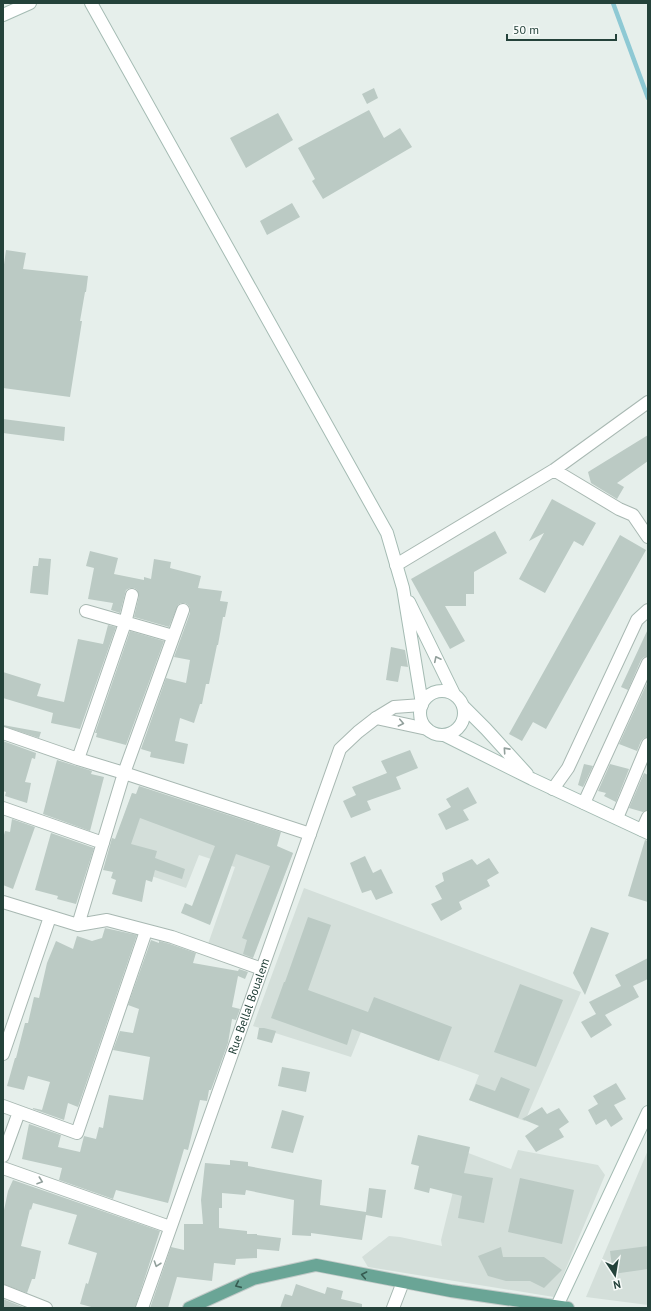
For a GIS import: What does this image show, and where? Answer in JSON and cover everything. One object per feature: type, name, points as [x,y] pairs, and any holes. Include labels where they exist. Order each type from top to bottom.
[{"type":"main road","points":[[189,1308],[253,1279],[316,1265],[451,1291],[563,1307]]},
{"type":"street","points":[[3,15],[30,3]]},
{"type":"street","points":[[91,3],[387,533],[403,588],[422,704],[421,717],[423,724],[432,732],[444,734],[532,779],[645,831],[648,817]]},
{"type":"street","points":[[396,565],[554,470],[648,402]]},
{"type":"street","points":[[554,470],[619,509],[633,515],[648,537]]},
{"type":"street","points":[[403,588],[454,694],[463,706],[532,779]]},
{"type":"street","points":[[78,759],[125,623],[132,595]]},
{"type":"street","points":[[78,925],[124,772],[182,610]]},
{"type":"street","points":[[553,789],[568,768],[637,620],[648,610]]},
{"type":"street","points":[[86,611],[173,636]]},
{"type":"street","points":[[637,620],[648,625]]},
{"type":"street","points":[[584,803],[648,663]]},
{"type":"street","points":[[422,704],[432,693],[440,691],[454,694]]},
{"type":"street","name":"Rue Bellal Boualem","points":[[142,1308],[340,749],[376,718],[394,707],[422,704]]},
{"type":"street","points":[[444,734],[456,730],[460,725],[464,713],[463,706]]},
{"type":"street","points":[[376,718],[427,728]]},
{"type":"street","points":[[3,733],[78,759],[124,772],[310,834]]},
{"type":"street","points":[[617,818],[648,744]]},
{"type":"street","points":[[3,809],[103,843]]},
{"type":"street","points":[[3,902],[78,925],[107,920],[172,937],[262,969]]},
{"type":"street","points":[[3,1054],[50,917]]},
{"type":"street","points":[[3,1106],[77,1133],[146,931]]},
{"type":"street","points":[[3,1156],[19,1112]]},
{"type":"street","points":[[563,1307],[648,1112]]},
{"type":"street","points":[[3,1168],[170,1227]]},
{"type":"street","points":[[393,1308],[403,1282]]},
{"type":"street","points":[[3,1291],[46,1308]]},
{"type":"shaded area","points":[[132,793],[293,853],[252,959],[208,944],[235,867],[199,855],[186,888],[108,861]]},
{"type":"shaded area","points":[[304,888],[581,992],[525,1121],[469,1100],[479,1075],[361,1032],[351,1057],[253,1026]]},
{"type":"shaded area","points":[[518,1150],[598,1165],[605,1175],[554,1297],[368,1267],[362,1257],[389,1236],[442,1246],[441,1240],[463,1151],[511,1169]]},
{"type":"shaded area","points":[[648,1150],[648,1305],[586,1297]]},
{"type":"building","points":[[374,88],[378,98],[367,104],[362,94]]},
{"type":"building","points":[[369,110],[384,138],[400,128],[412,147],[323,199],[312,181],[315,179],[298,148]]},
{"type":"building","points":[[278,113],[293,140],[246,168],[230,138]]},
{"type":"building","points":[[292,203],[300,217],[267,235],[260,221]]},
{"type":"building","points":[[6,250],[26,253],[23,269],[88,276],[80,321],[82,321],[70,397],[3,388],[3,272]]},
{"type":"building","points":[[3,419],[65,427],[64,441],[3,433]]},
{"type":"building","points":[[648,435],[648,461],[617,483],[624,487],[617,499],[591,483],[588,472]]},
{"type":"building","points":[[552,499],[596,523],[583,546],[574,541],[545,593],[519,579],[544,533],[529,541]]},
{"type":"building","points":[[495,531],[507,553],[474,572],[474,594],[466,594],[466,606],[445,606],[465,641],[450,649],[411,579]]},
{"type":"building","points":[[620,535],[646,550],[546,729],[533,722],[522,741],[509,734]]},
{"type":"building","points":[[90,551],[118,558],[114,574],[144,580],[144,577],[151,579],[154,559],[171,562],[170,568],[201,576],[198,588],[222,591],[220,601],[228,602],[225,617],[223,617],[209,684],[206,684],[202,704],[200,704],[194,723],[180,718],[175,741],[188,744],[184,764],[150,757],[151,752],[141,749],[166,678],[186,683],[190,660],[174,657],[190,613],[190,608],[185,603],[178,605],[169,627],[134,617],[139,596],[137,590],[134,588],[126,590],[120,613],[111,610],[113,603],[88,599],[94,568],[86,566]]},
{"type":"building","points":[[39,558],[51,559],[48,595],[30,593],[33,566],[38,566]]},
{"type":"building","points":[[108,625],[116,627],[80,729],[51,723],[53,713],[3,698],[3,672],[41,684],[37,696],[64,702],[78,639],[103,644]]},
{"type":"building","points":[[648,629],[648,656],[641,660],[628,690],[621,687]]},
{"type":"building","points":[[130,631],[164,641],[126,745],[96,737],[97,733],[95,733]]},
{"type":"building","points":[[391,647],[405,650],[408,667],[401,666],[398,682],[386,680]]},
{"type":"building","points":[[648,681],[648,737],[641,741],[637,751],[619,744]]},
{"type":"building","points":[[3,725],[41,732],[39,738]]},
{"type":"building","points":[[3,741],[36,753],[35,759],[32,758],[25,782],[31,783],[27,803],[5,796],[6,792],[3,791]]},
{"type":"building","points":[[410,750],[418,768],[396,777],[401,789],[367,801],[371,810],[351,818],[343,801],[356,795],[352,787],[387,773],[381,761]]},
{"type":"building","points":[[57,760],[92,771],[91,774],[104,777],[90,831],[43,814]]},
{"type":"building","points":[[584,764],[593,766],[583,787],[578,785]]},
{"type":"building","points":[[610,764],[629,769],[616,802],[604,796],[606,793],[598,791]]},
{"type":"building","points":[[644,773],[648,775],[648,810],[643,812],[629,808]]},
{"type":"building","points":[[139,786],[281,832],[277,846],[293,853],[253,958],[243,954],[247,940],[242,938],[270,866],[236,854],[210,925],[181,913],[185,903],[192,906],[215,846],[140,818],[131,844],[157,851],[155,858],[185,869],[182,879],[155,870],[152,882],[146,880],[142,902],[112,894],[116,880],[111,878],[113,872],[103,870],[112,838],[115,839],[132,793],[136,794]]},
{"type":"building","points":[[468,787],[477,803],[463,810],[469,820],[446,830],[438,814],[451,807],[446,799]]},
{"type":"building","points":[[12,819],[35,827],[13,889],[3,885],[3,839],[5,831],[10,832]]},
{"type":"building","points":[[51,833],[94,848],[76,904],[57,899],[58,896],[35,890]]},
{"type":"building","points":[[645,840],[648,841],[648,902],[628,896]]},
{"type":"building","points":[[365,856],[373,873],[381,869],[393,893],[376,900],[371,890],[362,893],[350,863]]},
{"type":"building","points":[[489,858],[499,873],[487,880],[490,886],[459,902],[462,909],[441,921],[431,904],[442,899],[435,886],[444,881],[442,873],[472,859],[477,865]]},
{"type":"building","points":[[308,917],[331,925],[308,990],[368,1012],[374,997],[452,1027],[439,1061],[352,1029],[347,1045],[271,1018]]},
{"type":"building","points":[[591,927],[609,933],[585,995],[573,973]]},
{"type":"building","points":[[105,928],[137,935],[78,1107],[68,1103],[64,1120],[33,1109],[42,1110],[50,1082],[28,1076],[24,1090],[7,1086],[25,1023],[28,1023],[34,997],[39,998],[47,963],[56,941],[73,949],[77,936],[92,941],[102,938]]},
{"type":"building","points":[[151,940],[159,943],[159,941],[170,944],[196,953],[193,963],[238,971],[239,969],[248,972],[245,979],[238,976],[232,1007],[240,1009],[236,1020],[232,1019],[228,1043],[211,1090],[209,1090],[207,1101],[200,1100],[188,1150],[184,1149],[168,1203],[116,1190],[113,1199],[59,1180],[62,1168],[22,1159],[29,1124],[61,1135],[58,1147],[80,1152],[84,1136],[96,1139],[99,1127],[103,1128],[109,1095],[143,1100],[150,1057],[113,1050],[120,1031],[133,1033],[139,1009],[128,1005]]},
{"type":"building","points":[[648,958],[648,979],[633,986],[639,997],[605,1015],[612,1025],[591,1038],[581,1022],[596,1014],[589,1002],[621,986],[615,975]]},
{"type":"building","points":[[520,984],[563,1000],[536,1067],[494,1052]]},
{"type":"building","points":[[259,1028],[276,1031],[272,1043],[257,1039]]},
{"type":"building","points":[[282,1067],[310,1072],[306,1092],[278,1086]]},
{"type":"building","points":[[501,1077],[530,1089],[518,1118],[469,1100],[476,1084],[495,1091]]},
{"type":"building","points":[[616,1083],[626,1099],[614,1105],[623,1119],[611,1127],[606,1119],[596,1125],[588,1110],[598,1104],[593,1096]]},
{"type":"building","points":[[542,1107],[547,1114],[559,1108],[569,1122],[559,1129],[564,1137],[536,1152],[525,1136],[539,1126],[522,1119]]},
{"type":"building","points":[[282,1110],[304,1116],[293,1153],[271,1148]]},
{"type":"building","points":[[418,1135],[470,1147],[464,1173],[493,1178],[484,1223],[458,1218],[462,1196],[430,1188],[429,1193],[414,1189],[419,1166],[411,1164]]},
{"type":"building","points":[[230,1160],[248,1162],[248,1166],[322,1180],[320,1205],[366,1212],[369,1188],[386,1190],[382,1218],[366,1215],[362,1240],[311,1233],[311,1236],[292,1235],[294,1200],[246,1190],[245,1195],[222,1193],[222,1208],[219,1208],[219,1228],[247,1231],[247,1234],[281,1238],[279,1251],[257,1249],[257,1258],[236,1259],[235,1265],[214,1263],[212,1281],[177,1277],[168,1308],[150,1308],[171,1247],[184,1250],[184,1224],[203,1224],[201,1200],[205,1163],[230,1165]]},
{"type":"building","points":[[520,1178],[574,1190],[562,1244],[508,1232]]},
{"type":"building","points":[[13,1180],[160,1231],[135,1308],[95,1308],[80,1304],[86,1283],[88,1284],[97,1253],[68,1244],[77,1215],[33,1203],[31,1210],[30,1209],[21,1246],[41,1251],[35,1279],[32,1279],[27,1293],[3,1284],[3,1215],[8,1191]]},
{"type":"building","points":[[648,1246],[648,1269],[613,1274],[610,1251]]},
{"type":"building","points":[[501,1247],[503,1257],[544,1257],[562,1270],[544,1288],[530,1281],[506,1281],[488,1276],[478,1256]]},
{"type":"building","points":[[296,1284],[325,1294],[327,1287],[343,1291],[341,1299],[362,1304],[362,1308],[280,1308],[285,1294],[292,1296]]},
{"type":"building","points":[[3,1299],[23,1307],[3,1308]]},
{"type":"waterway","points":[[613,3],[648,98]]}]
